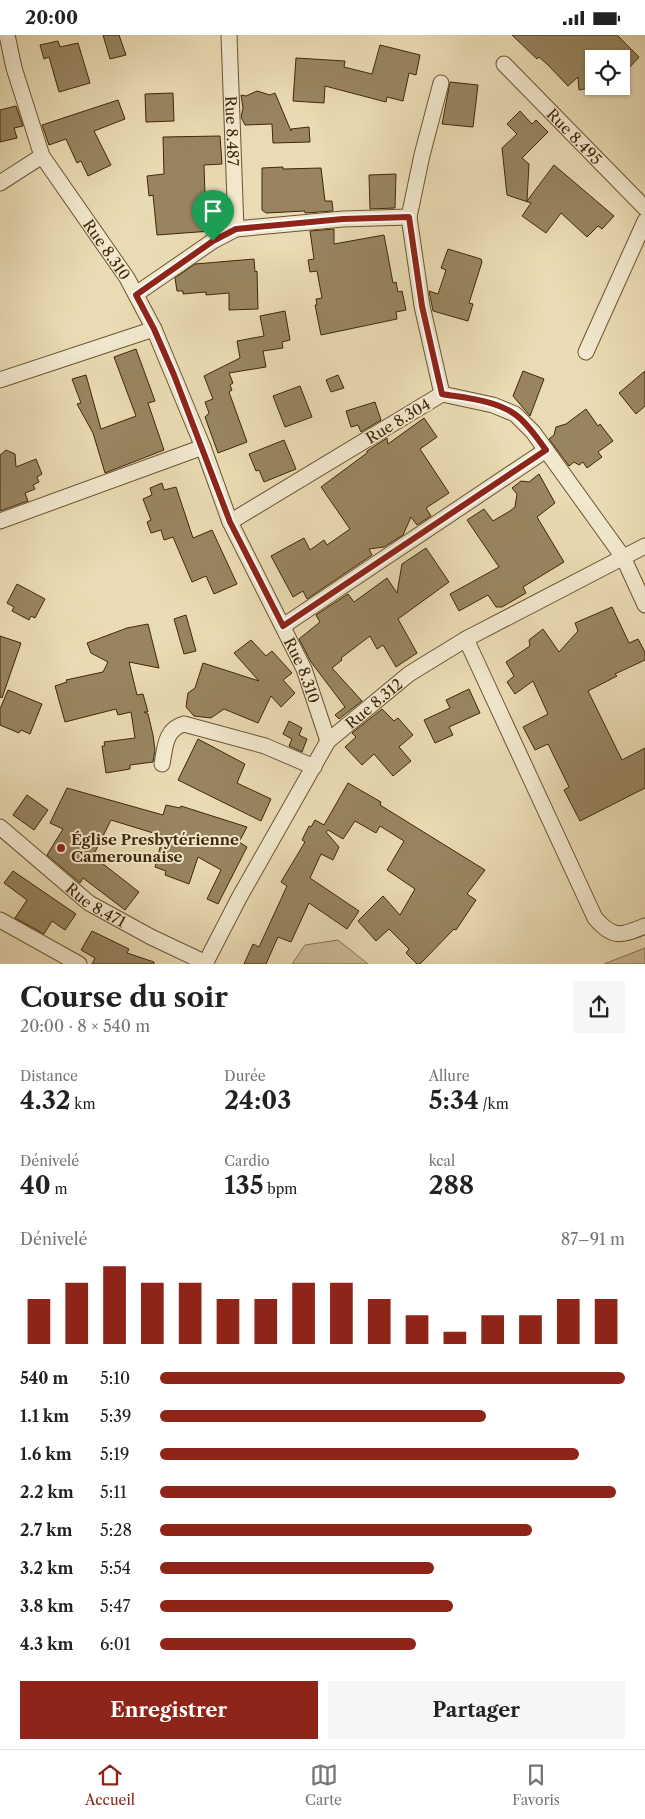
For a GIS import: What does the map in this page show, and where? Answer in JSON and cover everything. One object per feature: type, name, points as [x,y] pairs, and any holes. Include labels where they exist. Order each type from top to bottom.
[{"type":"street","name":"Rue 8.310","points":[[7,35],[7,71],[42,156],[127,278],[154,329],[203,447],[230,522],[304,669],[328,741]]},
{"type":"street","name":"Rue 8.487","points":[[229,35],[236,229]]},
{"type":"street","name":"Rue 8.495","points":[[504,64],[645,208]]},
{"type":"street","points":[[136,295],[213,241],[236,229],[343,219],[409,217],[422,155],[441,83]]},
{"type":"street","points":[[0,183],[42,156]]},
{"type":"street","name":"Rue 8.304","points":[[230,522],[442,394],[422,306],[409,217]]},
{"type":"street","points":[[586,352],[645,221]]},
{"type":"street","points":[[0,380],[154,329]]},
{"type":"street","points":[[442,394],[493,405],[516,414],[533,432],[623,557],[645,605]]},
{"type":"street","points":[[0,521],[203,447]]},
{"type":"street","points":[[283,626],[546,450]]},
{"type":"street","name":"Rue 8.312","points":[[205,964],[239,898],[328,741],[409,674],[466,639],[645,546]]},
{"type":"street","points":[[466,639],[595,918],[611,933],[623,935],[645,926]]},
{"type":"street","points":[[162,764],[168,734],[178,725],[184,724],[266,746],[314,767]]},
{"type":"street","name":"Rue 8.471","points":[[0,827],[89,903],[205,964]]},
{"type":"street","points":[[0,920],[79,964]]},
{"type":"shaded area","points":[[338,940],[368,964],[292,964],[305,945]]},
{"type":"shaded area","points":[[645,948],[645,964],[604,964]]},
{"type":"building","points":[[103,35],[119,35],[126,55],[110,59]]},
{"type":"building","points":[[512,35],[617,35],[639,57],[630,67],[630,50],[585,50],[585,89],[579,90],[578,77],[568,86],[539,57],[537,59]]},
{"type":"building","points":[[58,41],[60,47],[78,43],[90,83],[59,92],[49,57],[44,59],[40,45]]},
{"type":"building","points":[[380,45],[420,55],[416,75],[409,73],[403,101],[387,97],[386,102],[325,86],[324,103],[293,101],[296,58],[345,61],[344,67],[372,74]]},
{"type":"building","points":[[450,82],[478,85],[473,127],[442,124]]},
{"type":"building","points":[[257,91],[270,95],[275,93],[291,131],[291,129],[309,127],[310,142],[273,143],[272,124],[245,125],[241,117],[243,108],[241,95],[246,96]]},
{"type":"building","points":[[173,93],[174,121],[146,122],[145,94]]},
{"type":"building","points":[[118,100],[125,119],[94,131],[111,165],[88,176],[81,161],[77,163],[66,139],[49,145],[42,125]]},
{"type":"building","points":[[16,106],[23,126],[14,128],[17,138],[0,142],[0,110]]},
{"type":"building","points":[[520,111],[532,124],[536,120],[548,132],[522,158],[529,164],[527,201],[554,165],[614,216],[602,229],[598,226],[587,237],[561,213],[546,233],[522,216],[531,203],[507,195],[502,148],[517,134],[507,124]]},
{"type":"building","points":[[220,136],[222,164],[204,165],[205,195],[219,195],[220,227],[211,231],[157,235],[153,195],[149,196],[147,176],[164,174],[163,137]]},
{"type":"building","points":[[283,167],[283,169],[321,168],[325,201],[332,201],[333,211],[266,213],[262,210],[262,168]]},
{"type":"building","points":[[396,174],[395,208],[370,209],[369,175]]},
{"type":"building","points":[[334,229],[334,244],[384,235],[393,283],[396,282],[398,292],[402,291],[406,310],[396,312],[397,319],[321,335],[315,305],[317,305],[316,299],[322,298],[317,271],[310,272],[308,260],[314,259],[310,231]]},
{"type":"building","points":[[448,249],[481,259],[482,262],[469,303],[473,304],[468,321],[433,311],[429,291],[438,294],[446,270],[441,268]]},
{"type":"building","points":[[254,259],[255,272],[257,271],[258,309],[229,310],[229,293],[206,295],[206,292],[183,294],[183,291],[177,291],[175,278],[195,264]]},
{"type":"building","points":[[285,311],[290,340],[282,342],[283,348],[263,351],[266,367],[229,373],[233,383],[230,385],[232,390],[229,392],[247,442],[218,453],[205,417],[209,413],[205,402],[213,399],[204,376],[240,358],[237,341],[264,336],[260,316]]},
{"type":"building","points":[[136,349],[155,401],[148,403],[164,450],[105,473],[93,433],[77,404],[81,403],[72,379],[86,375],[101,429],[136,416],[114,357]]},
{"type":"building","points":[[523,371],[544,379],[530,416],[513,396]]},
{"type":"building","points":[[645,371],[645,406],[636,414],[619,393]]},
{"type":"building","points":[[338,375],[344,388],[331,392],[326,380]]},
{"type":"building","points":[[300,386],[312,417],[285,427],[273,396]]},
{"type":"building","points":[[375,402],[381,420],[361,432],[358,425],[351,427],[346,411]]},
{"type":"building","points":[[586,409],[598,426],[600,424],[613,441],[598,452],[602,457],[587,468],[583,462],[579,465],[574,462],[569,466],[549,439],[554,435],[556,427],[566,424]]},
{"type":"building","points":[[424,418],[437,437],[420,449],[449,493],[426,508],[431,516],[417,525],[411,517],[403,535],[384,547],[369,549],[372,555],[307,599],[303,591],[293,597],[271,556],[304,538],[310,550],[324,540],[327,545],[350,529],[321,487],[367,453],[367,451],[387,438],[388,444]]},
{"type":"building","points":[[284,440],[296,469],[264,482],[259,470],[256,471],[249,454]]},
{"type":"building","points":[[6,450],[15,454],[16,467],[36,459],[42,474],[37,477],[39,482],[33,485],[35,489],[25,493],[28,501],[0,511],[0,455]]},
{"type":"building","points":[[539,474],[555,503],[537,517],[564,562],[523,587],[526,593],[502,607],[496,607],[488,595],[459,611],[450,594],[499,567],[467,520],[484,509],[493,521],[510,511],[515,507],[517,494],[512,488],[521,481],[529,482]]},
{"type":"building","points":[[162,483],[164,490],[176,487],[193,538],[212,530],[237,584],[214,594],[206,576],[192,582],[173,537],[164,540],[161,530],[151,533],[147,522],[151,520],[143,499],[152,495],[150,488]]},
{"type":"building","points":[[426,548],[449,582],[398,619],[417,653],[396,667],[383,645],[377,649],[370,636],[341,658],[342,660],[332,668],[362,701],[339,719],[335,715],[345,707],[311,662],[299,639],[320,622],[316,615],[348,594],[354,602],[387,578],[397,593],[402,564]]},
{"type":"building","points":[[17,584],[45,599],[35,618],[31,616],[29,620],[12,611],[14,607],[7,603]]},
{"type":"building","points":[[612,607],[629,643],[638,639],[645,652],[645,660],[615,674],[617,676],[588,691],[622,760],[645,748],[645,788],[580,821],[564,790],[569,787],[548,744],[535,750],[523,727],[548,714],[533,681],[515,694],[507,682],[514,676],[506,662],[530,646],[529,640],[543,629],[559,652],[578,631],[575,623]]},
{"type":"building","points":[[186,615],[196,651],[184,654],[174,619]]},
{"type":"building","points":[[148,624],[159,668],[129,662],[137,695],[143,694],[148,712],[144,712],[148,714],[153,735],[155,750],[153,762],[130,765],[130,769],[106,773],[102,746],[105,746],[104,742],[135,738],[131,712],[118,715],[116,709],[65,722],[55,686],[67,682],[66,680],[103,672],[108,662],[91,653],[87,643],[127,628]]},
{"type":"building","points":[[0,636],[21,643],[2,698],[0,697]]},
{"type":"building","points":[[251,640],[266,656],[272,651],[292,673],[283,680],[295,693],[281,707],[271,696],[258,723],[224,709],[211,718],[194,716],[186,707],[188,693],[195,688],[203,663],[259,681],[234,653]]},
{"type":"building","points":[[469,689],[480,713],[449,727],[453,735],[435,743],[424,720],[450,708],[446,700]]},
{"type":"building","points":[[8,690],[42,704],[30,734],[21,730],[19,733],[0,725],[0,709]]},
{"type":"building","points":[[382,709],[394,721],[398,718],[413,735],[399,747],[411,761],[393,776],[374,754],[362,765],[345,747],[356,737],[352,733]]},
{"type":"building","points":[[289,721],[302,728],[299,735],[307,739],[302,752],[289,746],[292,739],[283,734]]},
{"type":"building","points":[[198,739],[245,764],[237,783],[271,799],[261,821],[178,780]]},
{"type":"building","points":[[348,783],[381,802],[380,805],[485,870],[467,894],[476,900],[456,930],[454,929],[420,964],[417,964],[406,953],[409,949],[389,929],[376,941],[358,921],[383,896],[400,915],[415,889],[387,870],[404,841],[380,826],[376,833],[355,821],[343,839],[328,830],[326,832],[339,847],[333,860],[321,854],[310,878],[359,911],[347,929],[309,903],[291,942],[278,937],[266,964],[244,964],[253,944],[259,947],[287,886],[281,882],[305,842],[302,840],[309,826],[311,827],[315,820],[324,825]]},
{"type":"building","points":[[67,788],[163,815],[166,805],[180,808],[181,806],[247,827],[239,842],[247,847],[218,904],[207,899],[221,870],[198,857],[189,884],[165,875],[166,871],[155,867],[163,836],[111,820],[93,856],[139,892],[125,910],[83,878],[80,883],[47,855],[63,829],[50,823]]},
{"type":"building","points":[[27,795],[48,810],[34,830],[13,815]]},
{"type":"building","points":[[13,871],[76,914],[65,930],[52,921],[44,934],[15,918],[27,900],[4,883]]},
{"type":"building","points":[[92,931],[129,949],[127,953],[154,962],[154,964],[92,964],[95,958],[81,950]]},
{"type":"place","name":"Église Presbytérienne Camerounaise","points":[[61,848]]},
{"type":"route","points":[[409,217],[422,306],[442,394],[493,405],[516,414],[533,432],[546,450],[283,626],[248,561],[230,522],[174,375],[154,329],[136,295],[213,241],[236,229],[343,219],[409,217]]}]
